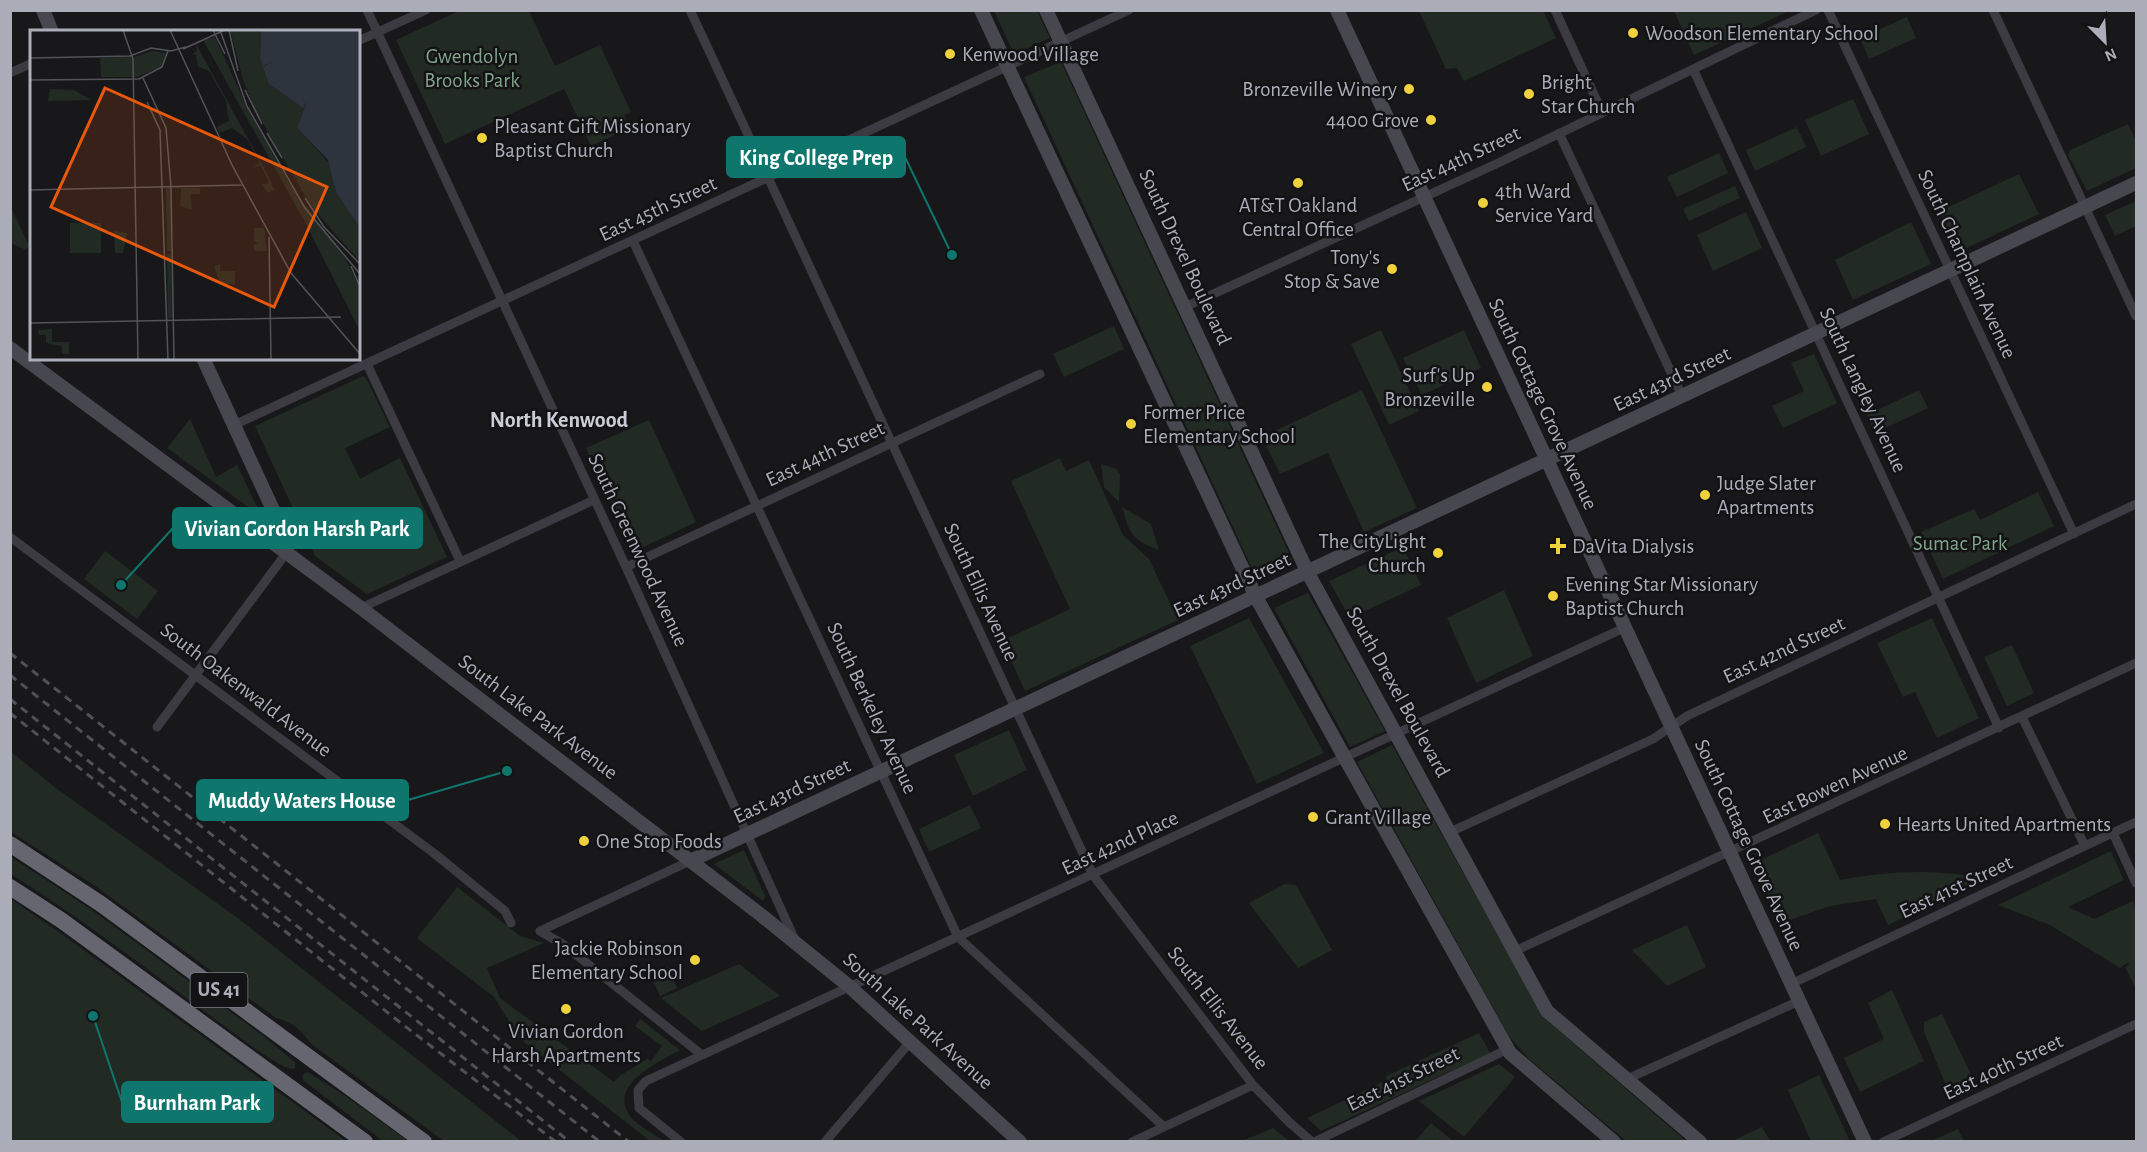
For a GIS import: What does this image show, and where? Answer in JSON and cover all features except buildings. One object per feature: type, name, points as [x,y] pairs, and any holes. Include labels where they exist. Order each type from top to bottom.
[{"type":"highway","name":"US 41","points":[[10,844],[101,904],[424,1142]]},
{"type":"highway","name":"US 41","points":[[10,888],[61,920],[365,1142]]},
{"type":"street","points":[[42,10],[51,30]]},
{"type":"street","name":"South Greenwood Avenue","points":[[367,10],[626,567],[797,943]]},
{"type":"street","points":[[360,40],[426,10]]},
{"type":"street","name":"South Ellis Avenue","points":[[690,10],[1093,875],[1254,1084],[1289,1122],[1313,1142]]},
{"type":"street","points":[[981,10],[1256,597],[1345,758],[1508,1049],[1614,1142]]},
{"type":"street","name":"South Drexel Boulevard","points":[[1046,10],[1308,573],[1547,1011],[1700,1142]]},
{"type":"street","name":"East 45th Street","points":[[234,425],[1129,10]]},
{"type":"street","name":"South Cottage Grove Avenue","points":[[1337,10],[1864,1142]]},
{"type":"street","points":[[1555,10],[1602,112]]},
{"type":"street","name":"East 44th Street","points":[[1185,307],[1424,197],[1816,10]]},
{"type":"street","name":"South Champlain Avenue","points":[[1828,10],[2074,534]]},
{"type":"street","points":[[1993,10],[2136,316]]},
{"type":"street","points":[[10,73],[30,64]]},
{"type":"street","name":"South Langley Avenue","points":[[1693,69],[2000,728]]},
{"type":"street","points":[[1559,133],[1683,398]]},
{"type":"street","name":"East 43rd Street","points":[[702,1055],[564,945],[540,931],[1683,398],[2136,183]]},
{"type":"street","name":"South Berkeley Avenue","points":[[633,241],[958,937],[1164,1127]]},
{"type":"street","name":"South Lake Park Avenue","points":[[10,348],[287,552],[797,943],[850,987],[1020,1142]]},
{"type":"street","points":[[157,727],[287,552],[286,538],[204,360]]},
{"type":"street","points":[[367,364],[460,561]]},
{"type":"street","name":"East 44th Street","points":[[626,567],[1040,374]]},
{"type":"street","points":[[361,608],[594,500]]},
{"type":"street","name":"East 42nd Street","points":[[1450,832],[1653,739],[1686,716],[2136,504]]},
{"type":"street","name":"South Oakenwald Avenue","points":[[10,537],[435,854],[505,911],[511,923]]},
{"type":"street","name":"East 42nd Place","points":[[681,1142],[639,1108],[638,1089],[646,1081],[1624,628]]},
{"type":"street","name":"East Bowen Avenue","points":[[1515,951],[2136,663]]},
{"type":"street","points":[[2022,717],[2085,846]]},
{"type":"street","name":"East 41st Street","points":[[1791,984],[2136,822]]},
{"type":"street","points":[[2113,833],[2136,883]]},
{"type":"street","points":[[1627,1079],[1799,1001]]},
{"type":"street","name":"East 40th Street","points":[[1883,1142],[2136,1024]]},
{"type":"street","points":[[825,1142],[910,1042]]},
{"type":"street","name":"East 41st Street","points":[[1313,1142],[1508,1049]]},
{"type":"street","points":[[1132,1142],[1254,1084]]},
{"type":"green space","name":"Gwendolyn Brooks Park","points":[[459,11],[529,11],[555,66],[600,45],[631,112],[624,115],[630,128],[591,146],[564,89],[445,144],[396,40]]},
{"type":"green space","points":[[994,11],[1037,11],[1050,38],[1014,54]]},
{"type":"green space","points":[[1419,11],[1543,11],[1556,38],[1464,81],[1457,68],[1446,69]]},
{"type":"green space","points":[[1674,11],[1789,11],[1694,55]]},
{"type":"green space","points":[[1907,17],[1916,38],[1869,59],[1860,38]]},
{"type":"green space","points":[[1061,62],[1294,564],[1258,581],[1024,77]]},
{"type":"green space","points":[[1853,99],[1869,134],[1821,156],[1805,120]]},
{"type":"green space","points":[[2128,124],[2136,141],[2136,168],[2087,191],[2068,155],[2070,150]]},
{"type":"green space","points":[[1797,127],[1806,147],[1755,171],[1746,150]]},
{"type":"green space","points":[[1719,153],[1728,173],[1677,197],[1667,177]]},
{"type":"green space","points":[[2019,174],[2039,214],[1958,252],[1940,211]]},
{"type":"green space","points":[[1735,186],[1740,198],[1689,221],[1683,209]]},
{"type":"green space","points":[[2136,201],[2136,226],[2115,236],[2105,215]]},
{"type":"green space","points":[[10,205],[29,246],[26,250],[11,243]]},
{"type":"green space","points":[[1746,212],[1762,248],[1713,271],[1697,235]]},
{"type":"green space","points":[[1911,222],[1931,264],[1853,300],[1835,260]]},
{"type":"green space","points":[[1114,326],[1124,349],[1064,377],[1053,354]]},
{"type":"green space","points":[[1381,330],[1419,411],[1389,425],[1351,344]]},
{"type":"green space","points":[[1464,330],[1481,368],[1422,395],[1403,358]]},
{"type":"green space","points":[[1814,354],[1837,403],[1783,428],[1772,406],[1804,391],[1791,363]]},
{"type":"green space","points":[[363,376],[390,427],[345,448],[360,479],[400,458],[447,557],[367,594],[315,556],[255,426]]},
{"type":"green space","points":[[1362,390],[1417,508],[1364,532],[1328,453],[1280,474],[1262,437]]},
{"type":"green space","points":[[1919,390],[1928,408],[1875,433],[1867,415]]},
{"type":"green space","points":[[190,419],[216,477],[237,465],[262,517],[167,448]]},
{"type":"green space","points":[[649,420],[696,522],[633,552],[586,448]]},
{"type":"green space","points":[[1060,458],[1066,471],[1089,460],[1123,535],[1149,559],[1178,620],[1025,691],[1002,641],[1070,609],[1011,481]]},
{"type":"green space","points":[[1101,464],[1116,469],[1120,474],[1119,502],[1104,487]]},
{"type":"green space","name":"Sumac Park","points":[[2038,492],[2054,526],[1943,579],[1921,532],[1974,509],[1980,520]]},
{"type":"green space","points":[[1122,507],[1151,524],[1159,550],[1143,543],[1133,535]]},
{"type":"green space","points":[[1403,547],[1421,585],[1350,618],[1329,581]]},
{"type":"green space","points":[[105,551],[158,591],[137,619],[84,579]]},
{"type":"green space","points":[[1504,590],[1533,656],[1476,683],[1447,618]]},
{"type":"green space","points":[[1308,593],[1385,731],[1350,747],[1274,608]]},
{"type":"green space","points":[[1249,618],[1324,753],[1257,784],[1190,646]]},
{"type":"green space","points":[[1932,618],[1979,718],[1937,738],[1915,692],[1903,697],[1877,643]]},
{"type":"green space","points":[[2012,645],[2034,693],[2007,706],[1984,657]]},
{"type":"green space","points":[[1009,730],[1027,770],[973,796],[954,755]]},
{"type":"green space","points":[[1392,745],[1543,1017],[1686,1141],[1626,1141],[1528,1058],[1509,1036],[1357,762]]},
{"type":"green space","points":[[10,751],[57,789],[239,919],[521,1141],[444,1141],[311,1044],[296,1027],[276,1018],[95,886],[11,832]]},
{"type":"green space","points":[[970,805],[981,828],[929,852],[919,829]]},
{"type":"green space","points":[[1818,833],[1840,880],[1876,874],[1913,872],[1949,873],[1985,879],[1888,925],[1876,899],[1830,906],[1781,923],[1750,865]]},
{"type":"green space","points":[[744,850],[765,896],[763,901],[714,864]]},
{"type":"green space","points":[[2111,851],[2124,880],[2068,907],[2094,919],[2133,901],[2136,909],[2136,989],[2125,967],[2130,964],[2127,963],[2120,968],[2050,925],[1998,905]]},
{"type":"green space","points":[[11,857],[89,908],[262,1035],[295,1062],[295,1068],[283,1066],[264,1055],[96,932],[11,874]]},
{"type":"green space","points":[[1285,884],[1296,885],[1332,950],[1298,968],[1249,903]]},
{"type":"green space","points":[[457,887],[520,936],[544,943],[487,968],[500,998],[614,1082],[647,1059],[651,1061],[662,1046],[635,1026],[640,1019],[680,1050],[638,1076],[625,1094],[625,1105],[633,1120],[664,1141],[650,1141],[520,1039],[494,997],[417,938]]},
{"type":"green space","points":[[11,899],[66,937],[346,1141],[11,1141]]},
{"type":"green space","points":[[1687,925],[1706,967],[1667,986],[1632,950]]},
{"type":"green space","points":[[739,964],[780,996],[702,1031],[661,998]]},
{"type":"green space","points":[[667,967],[677,988],[660,996],[650,974]]},
{"type":"green space","points":[[1892,990],[1924,1061],[1860,1092],[1844,1058],[1884,1039],[1868,1003]]},
{"type":"green space","points":[[1942,1014],[1975,1083],[1950,1095],[1924,1032],[1924,1022]]},
{"type":"green space","points":[[1479,1033],[1490,1053],[1321,1131],[1307,1118],[1387,1080],[1386,1076]]},
{"type":"green space","points":[[1499,1064],[1515,1077],[1464,1137],[1419,1101]]},
{"type":"green space","points":[[308,1072],[408,1141],[383,1141],[304,1081],[302,1075]]},
{"type":"green space","points":[[1819,1075],[1849,1139],[1811,1141],[1788,1090]]},
{"type":"green space","points":[[1431,1123],[1453,1141],[1415,1141]]},
{"type":"green space","points":[[1762,1127],[1770,1141],[1732,1141]]},
{"type":"green space","points":[[1273,1128],[1289,1141],[1242,1141]]},
{"type":"green space","points":[[1958,1129],[1964,1141],[1931,1141]]},
{"type":"railway","points":[[10,653],[629,1142]]},
{"type":"railway","points":[[10,675],[600,1142]]},
{"type":"railway","points":[[10,699],[570,1142]]},
{"type":"railway","points":[[10,713],[397,1020],[556,1142]]},
{"type":"place","name":"Woodson Elementary School","points":[[1633,33]]},
{"type":"place","name":"Kenwood Village","points":[[950,54]]},
{"type":"place","name":"Bronzeville Winery","points":[[1409,89]]},
{"type":"place","name":"Bright Star Church","points":[[1529,94]]},
{"type":"place","name":"4400 Grove","points":[[1431,120]]},
{"type":"place","name":"Pleasant Gift Missionary Baptist Church","points":[[482,138]]},
{"type":"place","name":"AT&T Oakland Central Office","points":[[1298,183]]},
{"type":"place","name":"4th Ward Service Yard","points":[[1483,203]]},
{"type":"place","name":"King College Prep","points":[[952,255]]},
{"type":"place","name":"Tony's Stop & Save","points":[[1392,269]]},
{"type":"place","name":"Surf's Up Bronzeville","points":[[1487,387]]},
{"type":"place","name":"Former Price Elementary School","points":[[1131,424]]},
{"type":"place","name":"Judge Slater Apartments","points":[[1705,495]]},
{"type":"place","name":"DaVita Dialysis","points":[[1558,546]]},
{"type":"place","name":"The CityLight Church","points":[[1438,553]]},
{"type":"place","name":"Vivian Gordon Harsh Park","points":[[121,585]]},
{"type":"place","name":"Evening Star Missionary Baptist Church","points":[[1553,596]]},
{"type":"place","name":"Muddy Waters House","points":[[507,771]]},
{"type":"place","name":"Grant Village","points":[[1313,817]]},
{"type":"place","name":"Hearts United Apartments","points":[[1885,824]]},
{"type":"place","name":"One Stop Foods","points":[[584,841]]},
{"type":"place","name":"Jackie Robinson Elementary School","points":[[695,960]]},
{"type":"place","name":"Vivian Gordon Harsh Apartments","points":[[566,1009]]},
{"type":"place","name":"Burnham Park","points":[[93,1016]]},
{"type":"district","name":"North Kenwood","points":[[559,420]]}]
